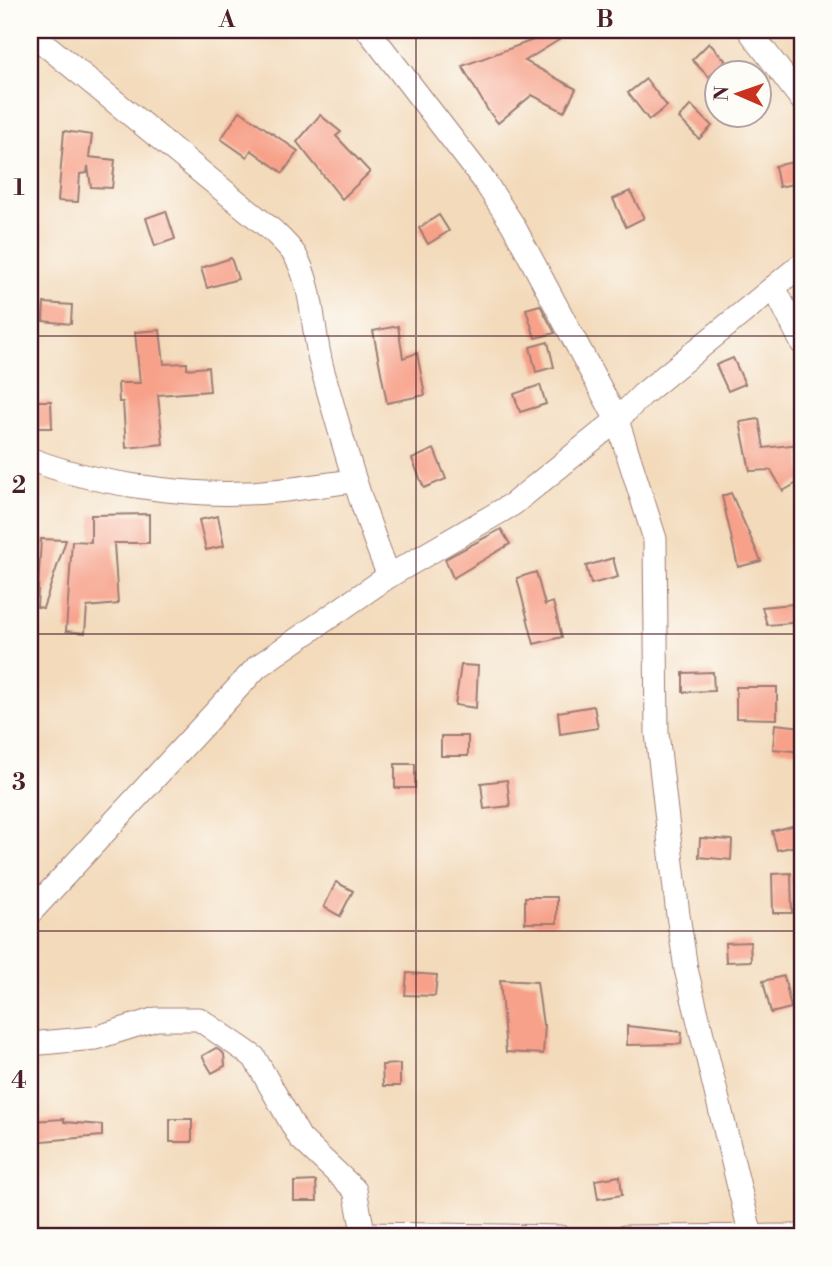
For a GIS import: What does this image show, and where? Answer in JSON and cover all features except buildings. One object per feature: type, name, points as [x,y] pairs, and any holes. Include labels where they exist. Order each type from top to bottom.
[{"type":"street","points":[[368,30],[482,179],[513,225],[617,420],[656,539],[657,733],[686,969],[751,1236]]},
{"type":"street","points":[[749,30],[802,100]]},
{"type":"street","points":[[36,40],[273,231],[294,253],[306,279],[317,350],[354,481],[389,576]]},
{"type":"street","points":[[30,913],[257,667],[389,576],[513,504],[802,264]]},
{"type":"street","points":[[774,287],[802,343]]},
{"type":"street","points":[[30,459],[111,482],[195,493],[248,494],[354,481]]},
{"type":"street","points":[[30,1044],[95,1038],[156,1019],[199,1019],[254,1057],[300,1138],[355,1191],[364,1235],[560,1237]]},
{"type":"street","points":[[625,1237],[802,1236]]}]
